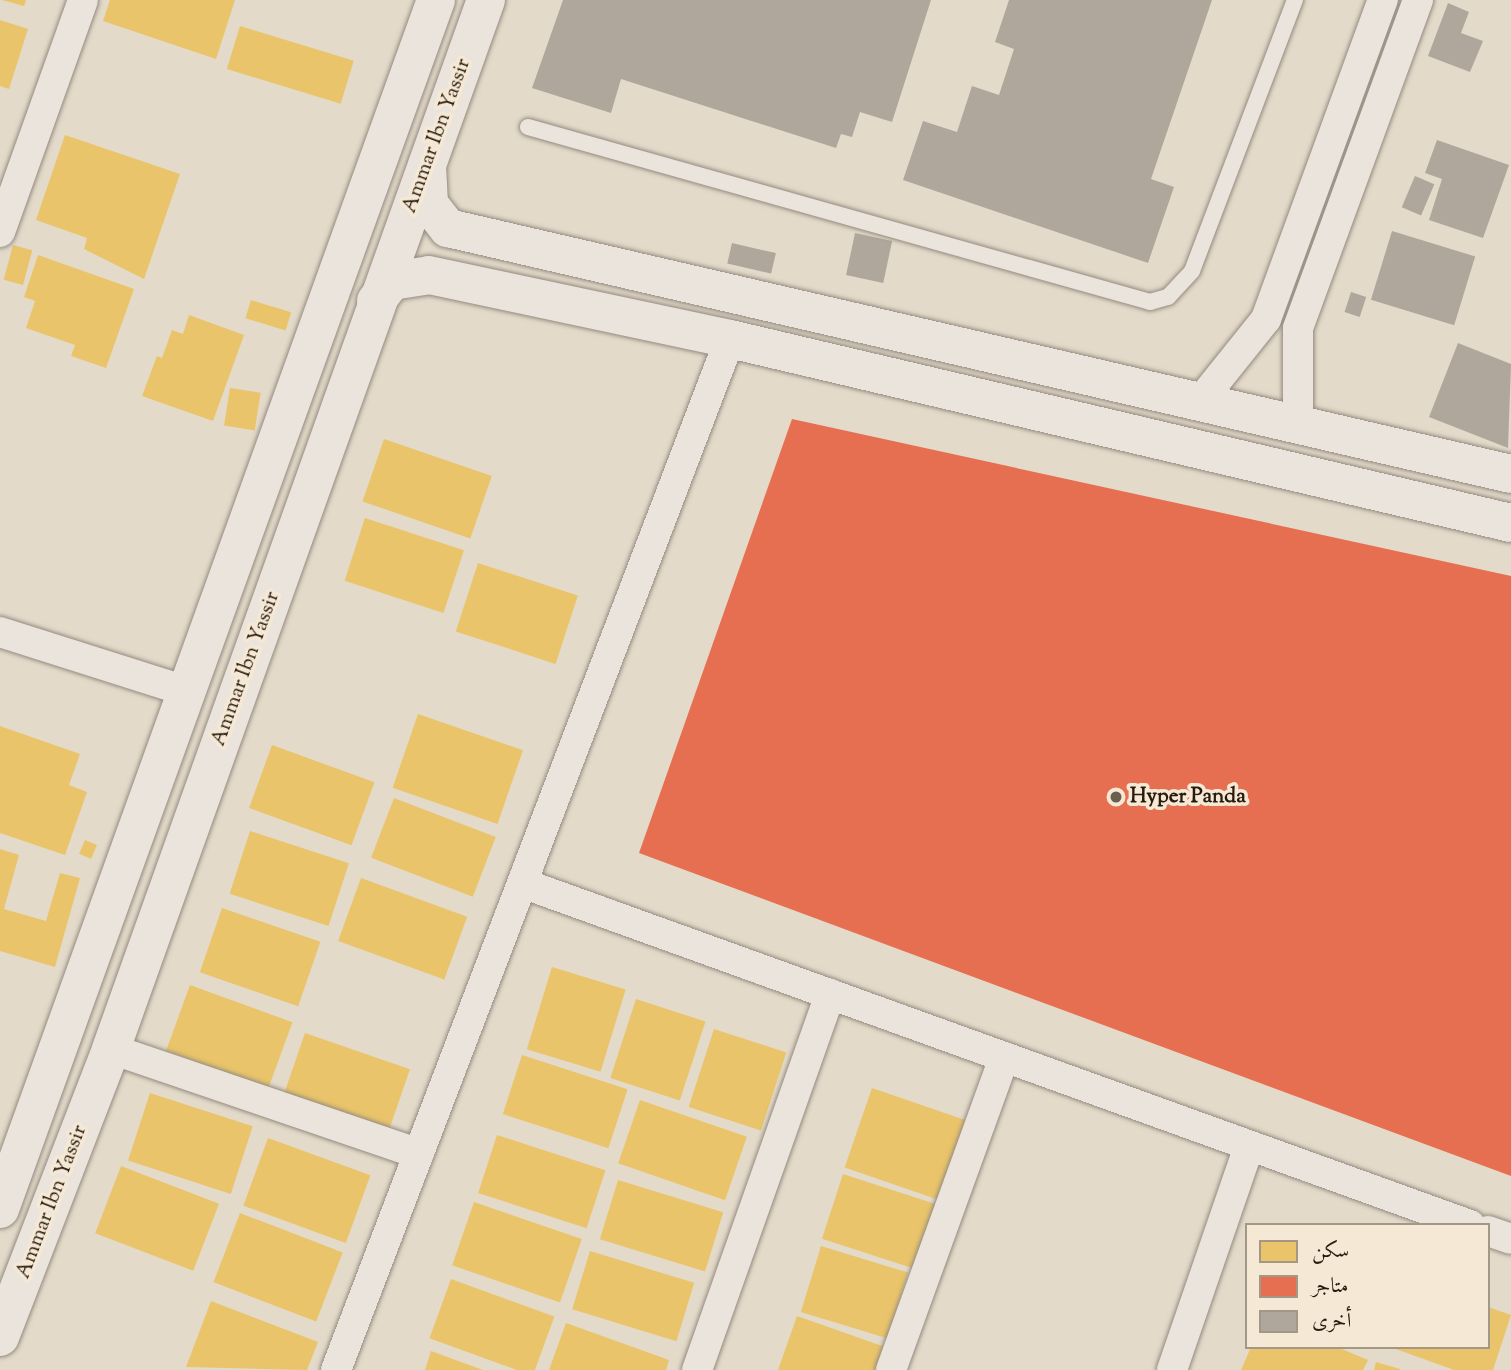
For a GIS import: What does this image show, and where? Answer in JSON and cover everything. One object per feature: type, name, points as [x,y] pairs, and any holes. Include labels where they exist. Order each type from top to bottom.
[{"type":"street","points":[[0,232],[83,0]]},
{"type":"street","points":[[0,1209],[183,690],[436,0]]},
{"type":"street","points":[[1202,399],[1266,319],[1383,0]]},
{"type":"street","points":[[1298,422],[1298,328],[1418,0]]},
{"type":"street","name":"Ammar Ibn Yassir","points":[[0,1337],[111,1049],[480,11]]},
{"type":"street","points":[[428,163],[429,204],[448,228],[1202,399],[1511,474]]},
{"type":"street","points":[[376,301],[392,281],[429,275],[730,339],[1511,523]]},
{"type":"street","points":[[336,1370],[730,339]]},
{"type":"street","points":[[0,632],[183,690]]},
{"type":"street","points":[[522,883],[1464,1223]]},
{"type":"street","points":[[697,1370],[830,995]]},
{"type":"street","points":[[111,1049],[419,1154]]},
{"type":"street","points":[[891,1370],[1004,1057]]},
{"type":"street","points":[[1171,1370],[1250,1146]]},
{"type":"street","points":[[1490,1232],[1511,1239]]},
{"type":"lane","points":[[528,127],[1150,302],[1168,298],[1192,271],[1295,0]]},
{"type":"building: سكن","points":[[2,0],[26,0],[24,6]]},
{"type":"building: سكن","points":[[110,0],[235,0],[216,59],[103,21]]},
{"type":"building: سكن","points":[[0,20],[28,29],[9,89],[0,86]]},
{"type":"building: سكن","points":[[240,26],[354,61],[341,104],[227,69]]},
{"type":"building: سكن","points":[[65,135],[180,174],[144,279],[84,249],[87,238],[36,220]]},
{"type":"building: سكن","points":[[13,245],[32,250],[23,285],[4,280]]},
{"type":"building: سكن","points":[[38,255],[134,289],[106,368],[71,356],[75,345],[26,328],[35,301],[24,297]]},
{"type":"building: سكن","points":[[251,300],[291,312],[286,330],[245,318]]},
{"type":"building: سكن","points":[[189,315],[244,335],[213,421],[142,396],[157,356],[162,358],[172,330],[183,334]]},
{"type":"building: سكن","points":[[230,388],[261,393],[255,430],[224,426]]},
{"type":"building: سكن","points":[[384,439],[492,476],[470,539],[363,501]]},
{"type":"building: سكن","points":[[365,518],[464,550],[444,613],[345,581]]},
{"type":"building: سكن","points":[[478,563],[578,595],[556,664],[456,631]]},
{"type":"building: سكن","points":[[418,714],[523,750],[498,824],[393,788]]},
{"type":"building: سكن","points":[[0,726],[80,754],[69,785],[87,792],[65,855],[0,833]]},
{"type":"building: سكن","points":[[272,745],[374,782],[352,845],[249,808]]},
{"type":"building: سكن","points":[[394,798],[496,837],[473,897],[371,858]]},
{"type":"building: سكن","points":[[250,831],[349,863],[329,926],[230,894]]},
{"type":"building: سكن","points":[[85,840],[97,845],[91,859],[79,854]]},
{"type":"building: سكن","points":[[0,849],[19,855],[4,909],[46,921],[60,873],[80,878],[55,967],[0,951]]},
{"type":"building: سكن","points":[[361,878],[467,917],[444,980],[338,941]]},
{"type":"building: سكن","points":[[222,908],[320,942],[298,1006],[200,972]]},
{"type":"building: سكن","points":[[552,967],[626,990],[600,1072],[527,1049]]},
{"type":"building: سكن","points":[[190,985],[292,1022],[268,1088],[166,1051]]},
{"type":"building: سكن","points":[[636,999],[705,1022],[680,1100],[610,1078]]},
{"type":"building: سكن","points":[[714,1029],[786,1052],[761,1130],[689,1107]]},
{"type":"building: سكن","points":[[305,1033],[410,1069],[388,1133],[283,1097]]},
{"type":"building: سكن","points":[[522,1055],[628,1089],[608,1148],[503,1114]]},
{"type":"building: سكن","points":[[872,1088],[969,1122],[942,1201],[845,1167]]},
{"type":"building: سكن","points":[[150,1093],[253,1126],[231,1194],[128,1161]]},
{"type":"building: سكن","points":[[640,1100],[747,1137],[725,1200],[618,1163]]},
{"type":"building: سكن","points":[[497,1135],[605,1170],[587,1228],[478,1193]]},
{"type":"building: سكن","points":[[268,1138],[370,1175],[346,1243],[243,1206]]},
{"type":"building: سكن","points":[[121,1166],[219,1204],[193,1271],[95,1233]]},
{"type":"building: سكن","points":[[843,1174],[936,1204],[915,1269],[822,1239]]},
{"type":"building: سكن","points":[[618,1180],[723,1212],[705,1271],[600,1239]]},
{"type":"building: سكن","points":[[474,1202],[582,1239],[560,1302],[452,1265]]},
{"type":"building: سكن","points":[[240,1213],[343,1252],[316,1322],[213,1282]]},
{"type":"building: سكن","points":[[821,1246],[908,1273],[888,1339],[801,1312]]},
{"type":"building: سكن","points":[[590,1251],[694,1283],[676,1341],[572,1309]]},
{"type":"building: سكن","points":[[451,1279],[554,1317],[535,1370],[517,1370],[429,1338]]},
{"type":"building: سكن","points":[[211,1301],[318,1342],[307,1370],[186,1367]]},
{"type":"building: سكن","points":[[1490,1308],[1511,1315],[1493,1370],[1454,1370],[1396,1349],[1490,1349]]},
{"type":"building: سكن","points":[[797,1316],[885,1347],[877,1370],[778,1370]]},
{"type":"building: سكن","points":[[566,1323],[669,1360],[666,1370],[549,1370]]},
{"type":"building: سكن","points":[[1250,1349],[1342,1349],[1368,1360],[1363,1370],[1241,1370]]},
{"type":"building: سكن","points":[[431,1351],[483,1370],[425,1370]]},
{"type":"building: سكن","points":[[1376,1362],[1400,1369],[1400,1370],[1374,1370]]},
{"type":"building: متاجر","points":[[792,419],[1511,576],[1511,1176],[639,853]]},
{"type":"building: أخرى","points":[[563,0],[931,0],[892,122],[860,112],[852,137],[841,134],[836,148],[621,79],[611,113],[532,88]]},
{"type":"building: أخرى","points":[[1009,0],[1212,0],[1151,179],[1174,187],[1148,263],[903,180],[923,121],[957,132],[972,86],[999,95],[1014,49],[995,42]]},
{"type":"building: أخرى","points":[[1448,3],[1469,12],[1461,33],[1483,41],[1470,72],[1428,56]]},
{"type":"building: أخرى","points":[[1437,140],[1509,165],[1483,238],[1429,220],[1442,179],[1425,173]]},
{"type":"building: أخرى","points":[[1415,176],[1434,184],[1421,216],[1402,207]]},
{"type":"building: أخرى","points":[[1392,231],[1475,256],[1454,325],[1371,300]]},
{"type":"building: أخرى","points":[[855,233],[892,241],[883,283],[846,275]]},
{"type":"building: أخرى","points":[[732,243],[776,253],[771,274],[727,263]]},
{"type":"building: أخرى","points":[[1351,292],[1366,297],[1360,317],[1345,312]]},
{"type":"building: أخرى","points":[[1458,343],[1511,364],[1508,448],[1429,417]]},
{"type":"place","name":"Hyper Panda","points":[[1116,797]]}]
